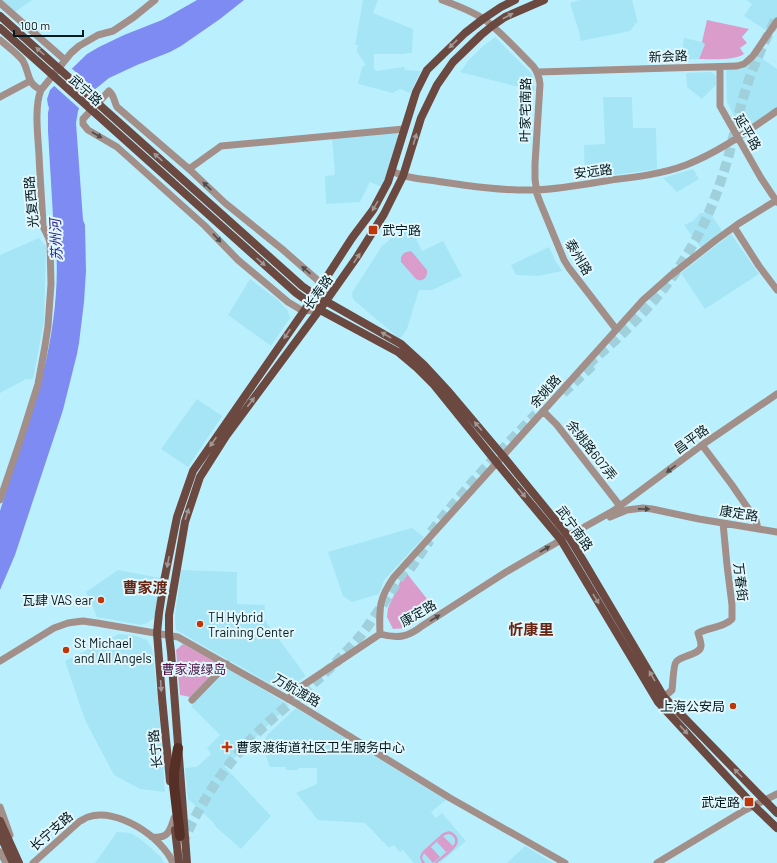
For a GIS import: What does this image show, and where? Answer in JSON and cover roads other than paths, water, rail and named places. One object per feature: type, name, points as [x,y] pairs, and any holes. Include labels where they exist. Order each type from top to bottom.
[{"type":"highway","points":[[178,748],[174,772],[174,785],[180,836]]},
{"type":"main road","name":"长寿路","points":[[157,633],[164,581],[177,517],[193,471],[315,295],[352,238],[373,210],[388,182],[397,174],[404,129],[416,92],[428,70],[464,33],[501,7],[515,0]]},
{"type":"main road","name":"长寿路","points":[[168,635],[169,614],[185,522],[200,477],[226,436],[358,257],[384,214],[397,174],[421,118],[437,85],[453,62],[492,26],[506,17],[544,0]]},
{"type":"main road","name":"武宁路","points":[[0,16],[302,286],[315,295]]},
{"type":"main road","name":"武宁路","points":[[0,28],[296,293],[320,310]]},
{"type":"main road","name":"武宁南路","points":[[315,295],[401,344],[424,365],[449,392],[503,456],[588,566],[664,697],[777,813]]},
{"type":"main road","name":"武宁南路","points":[[320,310],[398,352],[434,385],[497,463],[566,538],[658,702],[754,806],[777,828]]},
{"type":"main road","name":"长宁路","points":[[157,633],[162,698],[179,863]]},
{"type":"main road","name":"长宁路","points":[[168,635],[187,863]]},
{"type":"main road","points":[[0,821],[19,863]]},
{"type":"main road","points":[[0,835],[13,863]]},
{"type":"street","name":"光复西路","points":[[0,500],[37,388],[48,326],[51,284],[50,239],[43,226],[38,139],[39,94],[65,60],[81,44],[98,36],[113,32],[152,4],[155,0]]},
{"type":"street","name":"叶家宅南路","points":[[442,0],[460,7],[483,19],[492,26],[538,72],[540,84],[535,164],[536,190]]},
{"type":"street","points":[[0,3],[65,60]]},
{"type":"street","name":"新会路","points":[[538,72],[736,66],[744,64],[749,60],[777,21]]},
{"type":"street","points":[[0,40],[23,61],[30,81],[41,90]]},
{"type":"street","name":"延平路","points":[[720,67],[720,106],[761,178],[777,201]]},
{"type":"street","points":[[0,97],[30,81]]},
{"type":"street","points":[[320,310],[303,311],[288,302],[273,290],[238,260],[205,226],[117,147],[88,130],[83,124],[83,120],[109,91],[112,94],[117,107],[189,169],[225,204],[322,284],[326,301]]},
{"type":"street","name":"安远路","points":[[397,174],[469,186],[536,190],[630,178],[684,166],[713,153],[777,111]]},
{"type":"street","points":[[189,169],[221,146],[404,129]]},
{"type":"street","name":"泰州路","points":[[536,190],[564,260],[616,329]]},
{"type":"street","name":"余姚路","points":[[380,634],[379,612],[381,600],[386,588],[394,577],[616,329],[653,290],[676,271],[734,227],[777,201]]},
{"type":"street","points":[[734,227],[759,266],[777,290]]},
{"type":"street","name":"昌平路","points":[[620,506],[702,445],[777,394]]},
{"type":"street","name":"余姚路607弄","points":[[543,412],[557,425],[620,506]]},
{"type":"street","points":[[702,445],[732,484],[756,520],[758,529]]},
{"type":"street","name":"康定路","points":[[380,634],[387,636],[401,636],[413,633],[506,572],[620,506]]},
{"type":"street","name":"康定路","points":[[566,538],[580,533],[627,510],[636,509],[652,509],[777,532]]},
{"type":"street","name":"万春街","points":[[664,697],[672,690],[674,681],[674,666],[677,661],[698,652],[701,649],[698,633],[717,627],[732,619],[732,605],[723,523]]},
{"type":"street","name":"万航渡路","points":[[0,661],[54,628],[68,623],[83,621],[182,638],[288,699],[450,798],[565,863]]},
{"type":"street","points":[[288,699],[302,686],[380,634]]},
{"type":"street","points":[[192,700],[228,664]]},
{"type":"street","points":[[657,863],[777,794]]},
{"type":"street","points":[[0,807],[16,854]]},
{"type":"street","name":"长宁支路","points":[[33,863],[80,821],[88,817],[101,815],[121,818],[130,822],[151,837],[167,852],[174,863]]},
{"type":"street","points":[[151,837],[161,837],[168,833],[174,818]]},
{"type":"street","points":[[0,852],[6,863]]},
{"type":"water","name":"苏州河","points":[[197,0],[244,0],[181,46],[109,78],[88,95],[78,111],[76,123],[83,220],[85,225],[86,271],[79,343],[63,410],[15,555],[0,590],[0,511],[48,353],[57,283],[48,131],[49,108],[47,99],[50,90],[87,54],[124,35],[162,20]]},
{"type":"tunnel","points":[[588,365],[642,314],[674,275],[692,245],[710,211],[729,154],[747,85],[777,17]]},
{"type":"tunnel","points":[[563,393],[595,363]]},
{"type":"tunnel","points":[[431,532],[482,472],[536,414]]},
{"type":"tunnel","points":[[410,569],[430,540]]},
{"type":"tunnel","points":[[176,858],[198,812],[230,763],[260,730],[331,667],[353,644],[377,613],[410,562]]},
{"type":"place","name":"武宁路","points":[[373,230]]},
{"type":"place","name":"瓦肆 VAS ear","points":[[101,600]]},
{"type":"place","name":"TH Hybrid Training Center","points":[[200,624]]},
{"type":"place","name":"St Michael and All Angels","points":[[66,650]]},
{"type":"place","name":"上海公安局","points":[[733,706]]},
{"type":"place","name":"曹家渡街道社区卫生服务中心","points":[[227,747]]},
{"type":"place","name":"武定路","points":[[749,802]]},
{"type":"district","name":"曹家渡","points":[[145,588]]},
{"type":"district","name":"忻康里","points":[[531,630]]},
{"type":"park label","name":"曹家渡绿岛","points":[[194,669]]}]
